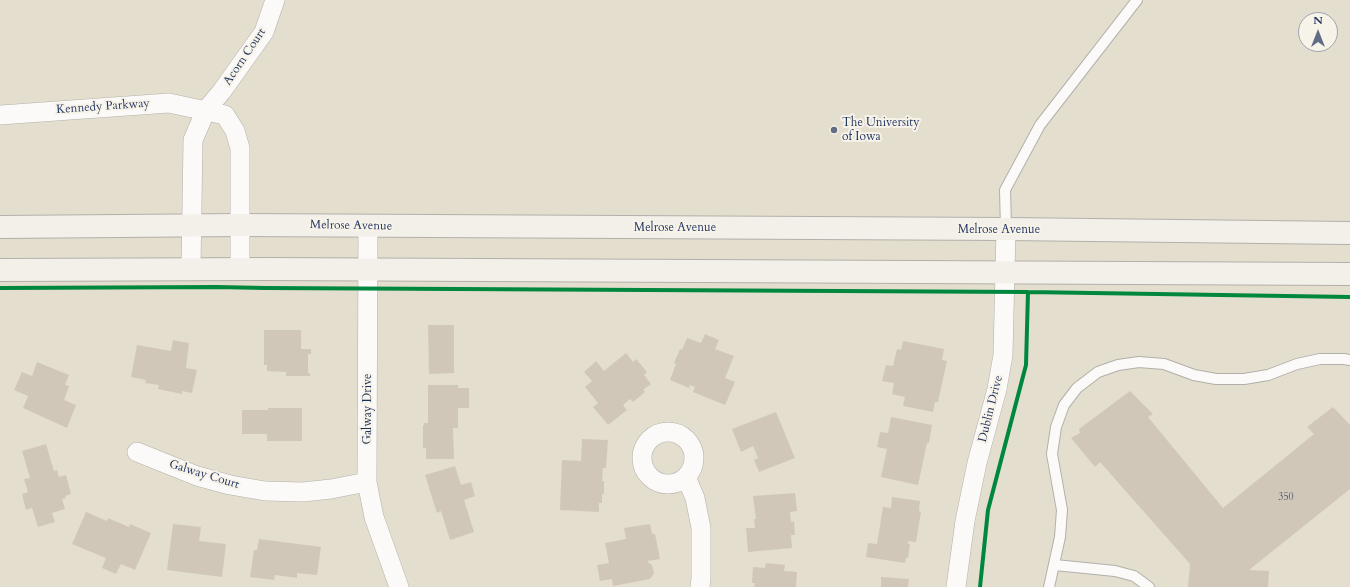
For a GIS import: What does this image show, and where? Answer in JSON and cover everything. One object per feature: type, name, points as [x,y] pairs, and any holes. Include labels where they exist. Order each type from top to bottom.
[{"type":"main road","name":"Melrose Avenue","points":[[0,227],[240,225],[1006,229],[1350,233]]},
{"type":"main road","points":[[0,270],[368,269],[1350,274]]},
{"type":"street","name":"Acorn Court","points":[[206,110],[222,91],[264,32],[275,0]]},
{"type":"street","name":"Kennedy Parkway","points":[[0,115],[169,103],[225,115],[235,131],[240,148],[240,269]]},
{"type":"street","points":[[191,269],[193,140],[206,110]]},
{"type":"street","name":"Galway Drive","points":[[368,226],[368,482],[374,517],[399,587]]},
{"type":"street","name":"Dublin Drive","points":[[956,587],[965,521],[974,477],[997,389],[1003,355],[1006,229]]},
{"type":"street","name":"Galway Court","points":[[136,452],[197,476],[230,485],[265,491],[303,492],[331,489],[368,482]]},
{"type":"street","points":[[686,477],[695,498],[701,528],[700,587]]},
{"type":"lane","points":[[1006,229],[1005,190],[1040,125],[1137,0]]},
{"type":"lane","points":[[1050,587],[1060,537],[1062,510],[1052,454],[1056,427],[1064,405],[1077,388],[1098,372],[1118,365],[1139,362],[1164,364],[1194,375],[1216,379],[1244,379],[1268,375],[1297,364],[1320,359],[1350,360]]},
{"type":"lane","points":[[1055,565],[1115,571],[1134,576],[1149,587]]},
{"type":"building","points":[[428,325],[454,325],[454,373],[429,374]]},
{"type":"building","points":[[264,330],[301,330],[301,349],[311,349],[311,354],[308,354],[308,373],[310,373],[310,376],[286,376],[286,372],[267,371],[267,365],[264,365]]},
{"type":"building","points":[[705,334],[719,340],[715,349],[734,356],[725,378],[735,382],[725,405],[693,392],[695,387],[690,385],[689,388],[670,380],[676,364],[674,363],[687,338],[701,343]]},
{"type":"building","points":[[173,340],[189,343],[186,368],[197,370],[192,393],[182,391],[182,394],[158,389],[159,385],[145,383],[146,380],[131,377],[137,345],[171,351]]},
{"type":"building","points":[[903,341],[944,349],[942,360],[947,361],[938,402],[935,402],[933,412],[903,406],[905,397],[892,394],[894,383],[882,381],[886,365],[893,366],[897,349],[901,350]]},
{"type":"building","points":[[626,353],[633,362],[636,359],[647,372],[644,375],[651,384],[643,390],[645,392],[633,402],[630,399],[623,405],[627,410],[608,425],[593,407],[598,403],[585,387],[592,381],[584,372],[596,361],[604,371]]},
{"type":"building","points":[[37,362],[69,375],[65,385],[69,386],[64,400],[76,405],[67,428],[23,408],[28,396],[14,390],[22,372],[32,376]]},
{"type":"building","points":[[428,385],[458,385],[458,388],[469,388],[469,408],[458,408],[458,428],[453,428],[454,459],[426,459],[426,448],[423,448],[423,425],[424,423],[428,423]]},
{"type":"building","points":[[1130,391],[1153,414],[1148,417],[1223,508],[1314,434],[1307,427],[1333,407],[1350,425],[1350,489],[1249,570],[1269,571],[1268,587],[1188,587],[1190,564],[1100,462],[1095,467],[1071,438],[1080,433],[1079,429]]},
{"type":"building","points":[[268,408],[302,408],[302,441],[267,441],[267,434],[242,434],[242,410],[268,410]]},
{"type":"building","points":[[776,412],[795,458],[759,472],[754,460],[758,458],[753,446],[741,452],[732,429]]},
{"type":"building","points":[[891,417],[932,425],[918,485],[881,477],[887,449],[877,447],[880,432],[888,433]]},
{"type":"building","points":[[582,439],[608,440],[606,468],[603,468],[602,481],[604,481],[604,494],[602,494],[602,503],[599,503],[599,512],[560,510],[562,460],[581,461]]},
{"type":"building","points":[[46,444],[54,471],[57,470],[59,477],[66,475],[71,494],[62,499],[65,509],[52,513],[55,522],[38,527],[32,508],[26,510],[22,494],[28,492],[24,479],[30,478],[22,451]]},
{"type":"building","points":[[455,466],[461,485],[471,482],[475,496],[464,500],[474,532],[450,540],[441,511],[437,513],[425,475]]},
{"type":"building","points":[[795,493],[797,511],[790,512],[791,522],[794,521],[795,535],[791,535],[792,548],[748,552],[746,528],[755,528],[754,519],[756,519],[753,496]]},
{"type":"building","points":[[892,497],[920,501],[919,511],[921,512],[916,542],[908,541],[908,544],[910,544],[908,558],[906,558],[905,563],[866,557],[868,543],[877,544],[883,507],[891,508]]},
{"type":"building","points":[[86,512],[107,521],[108,518],[129,527],[130,524],[151,533],[135,570],[121,564],[116,574],[102,568],[106,558],[72,544]]},
{"type":"building","points":[[173,524],[201,527],[199,541],[226,544],[222,577],[167,570]]},
{"type":"building","points":[[650,524],[652,534],[655,534],[660,559],[647,561],[652,565],[654,573],[650,579],[613,586],[612,579],[600,581],[597,565],[609,563],[605,543],[626,539],[624,528]]},
{"type":"building","points":[[259,539],[321,547],[317,575],[297,573],[297,578],[275,575],[274,580],[250,577],[254,550],[257,550]]},
{"type":"building","points":[[766,563],[785,565],[784,571],[797,572],[796,587],[754,587],[755,583],[752,583],[753,567],[765,568]]},
{"type":"building","points":[[881,577],[909,579],[908,587],[881,587]]},
{"type":"cycle path","points":[[0,288],[217,287],[1028,292],[1350,297]]},
{"type":"cycle path","points":[[980,587],[988,510],[1026,365],[1028,292]]},
{"type":"place","name":"The University of Iowa","points":[[834,130]]}]
